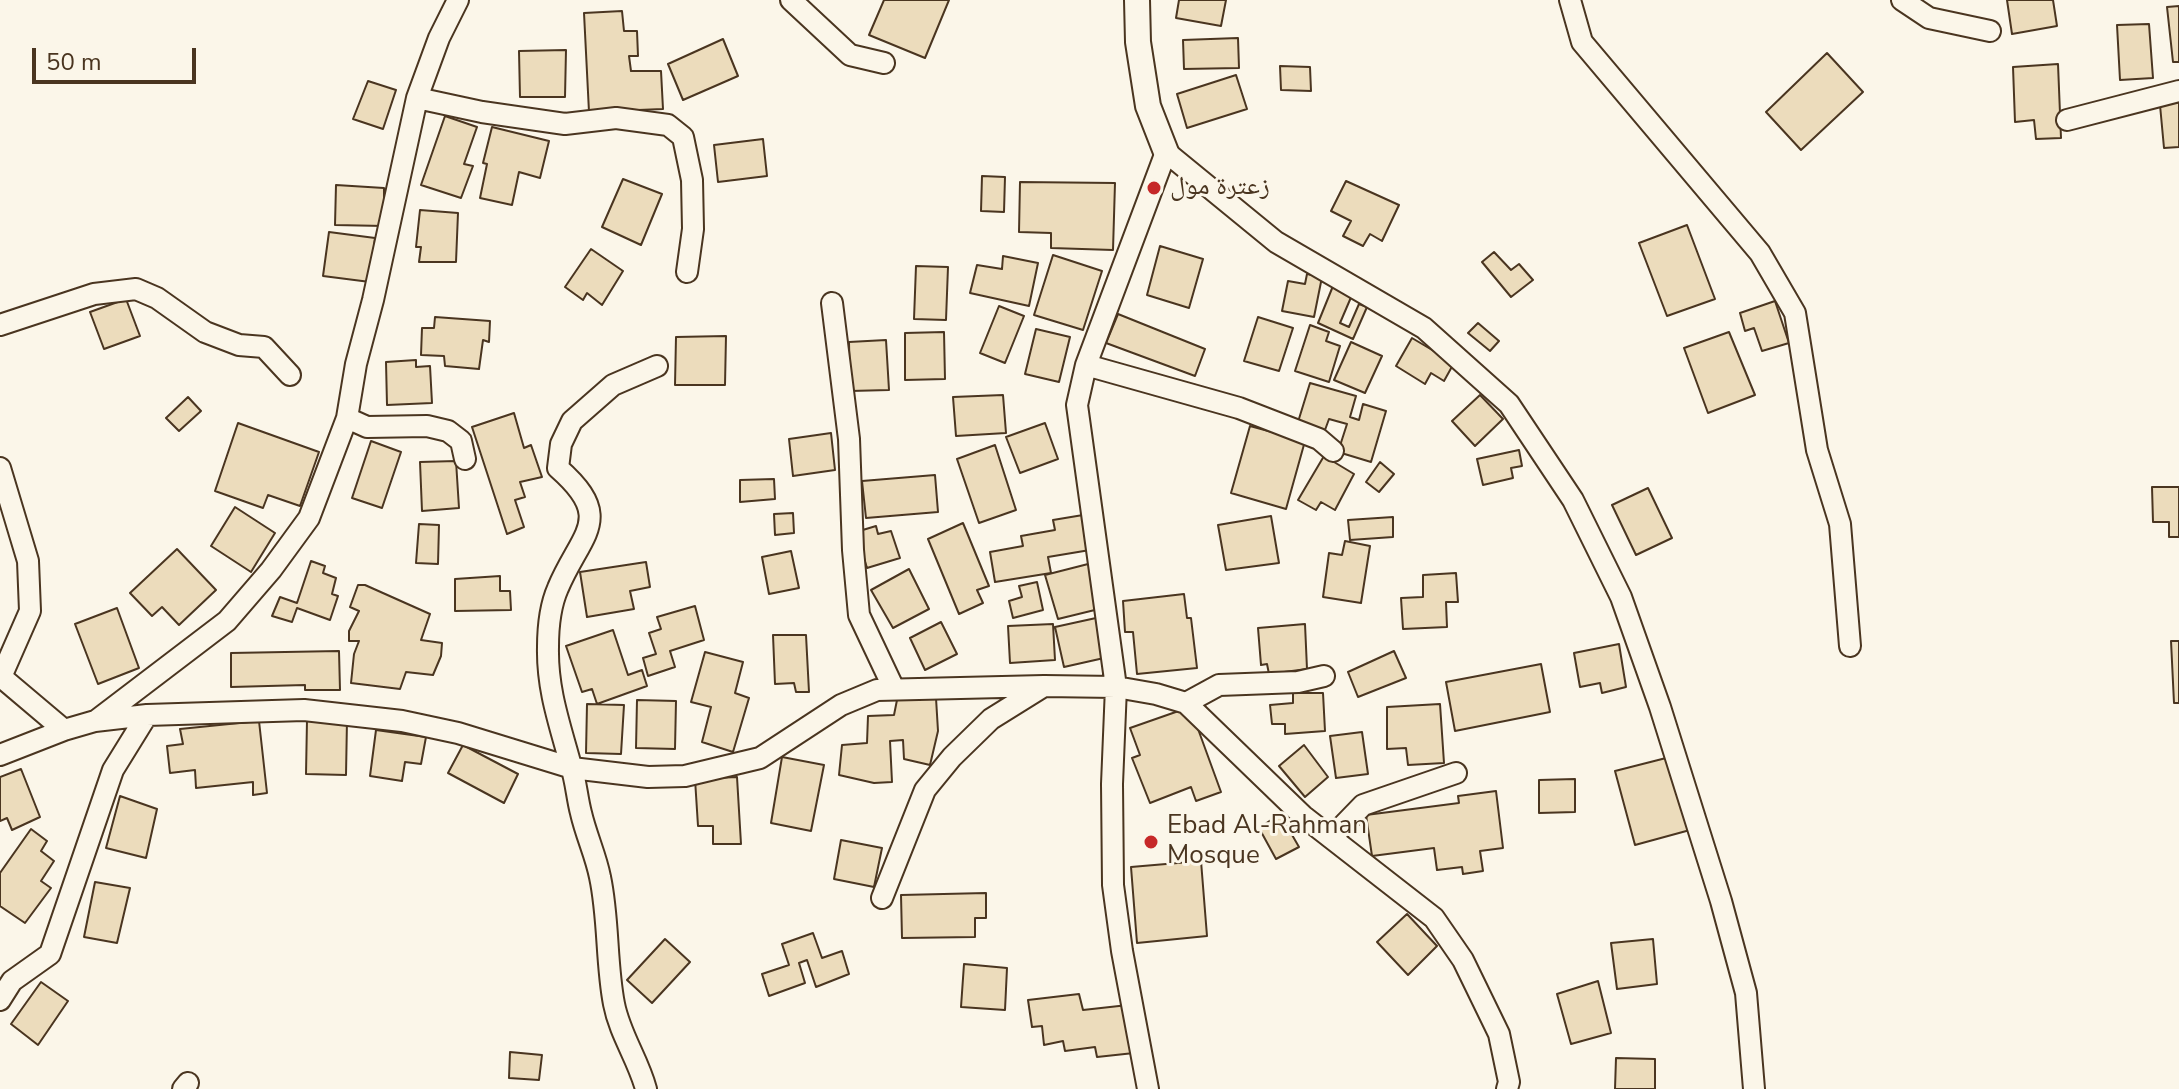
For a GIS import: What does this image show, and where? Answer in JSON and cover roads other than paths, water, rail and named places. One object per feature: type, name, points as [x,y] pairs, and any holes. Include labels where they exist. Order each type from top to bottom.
[{"type":"street","points":[[95,721],[227,621],[271,570],[309,518],[347,418],[356,364],[380,272],[417,98],[439,38],[458,0]]},
{"type":"street","points":[[791,0],[850,55],[884,63]]},
{"type":"street","points":[[1137,0],[1138,42],[1148,106],[1166,152],[1276,242],[1424,328],[1509,404],[1573,500],[1621,597],[1660,707],[1721,901],[1746,993],[1754,1089]]},
{"type":"street","points":[[1570,0],[1582,42],[1760,253],[1795,313],[1817,450],[1840,524],[1850,646]]},
{"type":"street","points":[[1902,0],[1929,18],[1990,31]]},
{"type":"street","points":[[2067,120],[2179,91]]},
{"type":"street","points":[[417,98],[482,112],[565,124],[616,118],[668,125],[683,137],[692,180],[693,229],[687,272]]},
{"type":"street","points":[[1148,1089],[1113,885],[1112,784],[1116,687],[1077,405],[1086,365],[1166,152]]},
{"type":"street","points":[[0,325],[94,294],[136,289],[157,298],[205,332],[239,345],[264,347],[290,375]]},
{"type":"street","points":[[832,303],[849,439],[859,615],[894,689]]},
{"type":"street","points":[[1086,365],[1239,408],[1319,439],[1333,451]]},
{"type":"street","points":[[646,1089],[637,1062],[623,1037],[614,1004],[600,876],[548,683],[549,621],[557,589],[589,529],[589,504],[577,484],[558,468],[561,444],[572,421],[613,385],[657,366]]},
{"type":"street","points":[[347,418],[367,427],[427,426],[448,431],[461,441],[465,459]]},
{"type":"street","points":[[0,468],[28,561],[30,611],[1,677],[64,730]]},
{"type":"street","points":[[1186,703],[1219,685],[1298,682],[1324,676]]},
{"type":"street","points":[[882,898],[925,790],[952,757],[991,719],[1044,686]]},
{"type":"street","points":[[0,755],[95,721],[147,715],[304,710],[349,713],[458,733],[572,768],[648,777],[685,776],[760,758],[841,705],[877,690],[1116,687],[1156,694],[1186,703],[1303,816],[1434,918],[1463,960],[1499,1034],[1509,1082],[1507,1089]]},
{"type":"street","points":[[0,1000],[12,981],[50,954],[113,770],[147,715]]},
{"type":"street","points":[[1331,838],[1363,805],[1456,773]]},
{"type":"place","name":"زعترة مول","points":[[1154,188]]},
{"type":"place","name":"Ebad Al-Rahman Mosque","points":[[1151,842]]}]
